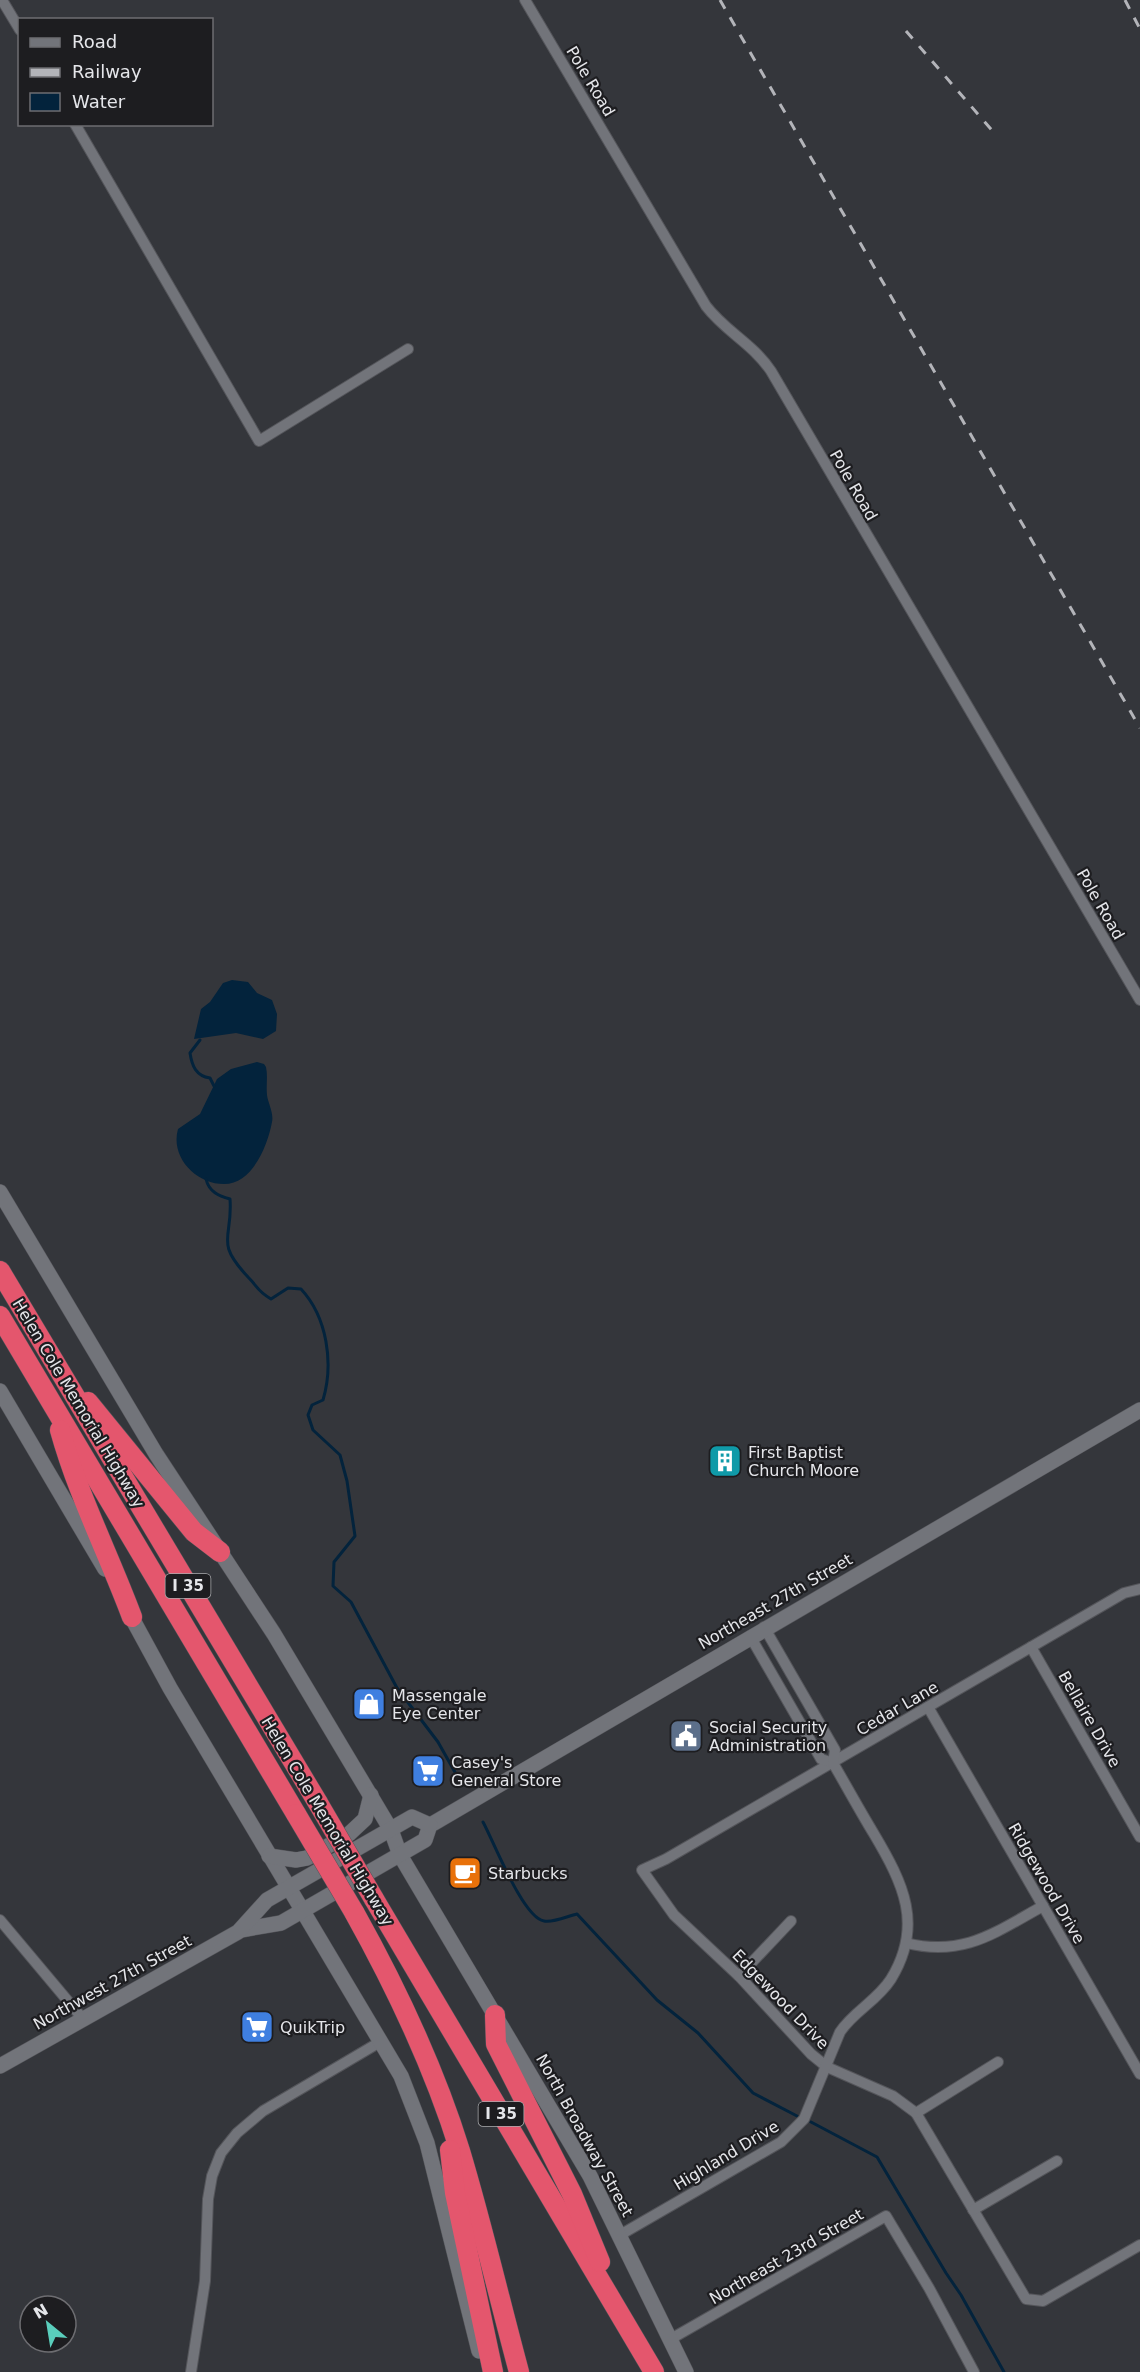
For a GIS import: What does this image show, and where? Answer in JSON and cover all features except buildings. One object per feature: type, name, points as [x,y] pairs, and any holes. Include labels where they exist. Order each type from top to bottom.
[{"type":"highway","name":"Helen Cole Memorial Highway","points":[[0,1271],[654,2372]]},
{"type":"highway","name":"Helen Cole Memorial Highway","points":[[0,1316],[354,1912],[397,1991],[446,2109],[471,2189],[519,2372]]},
{"type":"highway","points":[[58,1369],[113,1430],[194,1532],[220,1552]]},
{"type":"highway","points":[[53,1405],[73,1476],[110,1559],[132,1617]]},
{"type":"highway","points":[[495,2015],[496,2044],[572,2194],[628,2328]]},
{"type":"highway","points":[[446,2109],[455,2193],[493,2372]]},
{"type":"main road","name":"North Broadway Street","points":[[0,1192],[156,1454],[279,1642],[371,1795],[391,1830],[400,1855],[590,2176],[686,2372]]},
{"type":"main road","points":[[0,1391],[269,1856],[401,2076],[427,2143],[485,2372]]},
{"type":"main road","name":"Northeast 27th Street","points":[[400,1855],[425,1840],[430,1825],[1140,1410]]},
{"type":"main road","points":[[269,1856],[302,1860],[349,1834],[365,1819],[371,1795]]},
{"type":"main road","points":[[391,1830],[412,1817],[430,1825]]},
{"type":"main road","name":"Northwest 27th Street","points":[[241,1930],[267,1900],[391,1830]]},
{"type":"main road","name":"Northwest 27th Street","points":[[0,2066],[241,1930],[281,1923],[400,1855]]},
{"type":"street","points":[[2,0],[18,27]]},
{"type":"street","name":"Pole Road","points":[[525,0],[706,306],[720,322],[753,347],[771,371],[1140,1000]]},
{"type":"street","points":[[76,126],[259,441],[408,349]]},
{"type":"street","name":"Cedar Lane","points":[[642,1870],[666,1859],[1124,1593],[1138,1589]]},
{"type":"street","name":"Highland Drive","points":[[620,2235],[789,2136],[804,2119],[840,2032],[885,1987],[896,1970],[906,1943],[907,1911],[899,1876],[833,1763],[835,1750],[764,1628]]},
{"type":"street","name":"Highland Drive","points":[[750,1636],[821,1759],[833,1763]]},
{"type":"street","name":"Bellaire Drive","points":[[1031,1647],[1140,1837]]},
{"type":"street","name":"Ridgewood Drive","points":[[928,1707],[1140,2074]]},
{"type":"street","name":"Edgewood Drive","points":[[642,1870],[674,1915],[740,1976],[796,2040],[827,2067],[893,2096],[916,2113],[1022,2295],[1035,2302],[1048,2299],[1140,2245]]},
{"type":"street","points":[[906,1943],[942,1948],[968,1945],[1001,1930],[1043,1906]]},
{"type":"street","points":[[0,1920],[83,2019]]},
{"type":"street","points":[[740,1976],[791,1921]]},
{"type":"street","points":[[191,2372],[205,2281],[208,2199],[212,2176],[221,2153],[237,2133],[263,2111],[380,2042]]},
{"type":"street","points":[[916,2113],[998,2062]]},
{"type":"street","points":[[973,2210],[1057,2161]]},
{"type":"street","name":"Northeast 23rd Street","points":[[669,2340],[886,2216],[929,2288],[974,2372]]},
{"type":"water","points":[[232,980],[248,982],[257,993],[272,1000],[277,1014],[276,1031],[263,1039],[236,1033],[194,1039],[201,1009],[210,1002],[223,983]]},
{"type":"water","points":[[257,1062],[266,1067],[267,1095],[272,1115],[270,1131],[263,1151],[251,1170],[234,1182],[214,1183],[204,1179],[195,1174],[182,1159],[178,1149],[178,1129],[200,1114],[217,1079],[231,1069]]},
{"type":"waterway","points":[[200,1040],[190,1053],[192,1062],[198,1073],[210,1078],[214,1086]]},
{"type":"waterway","points":[[206,1179],[209,1187],[215,1193],[230,1199],[227,1240],[231,1255],[238,1265],[260,1291],[271,1299],[288,1288],[301,1289],[317,1313],[326,1341],[328,1371],[323,1400],[312,1405],[308,1415],[313,1430],[340,1455],[347,1481],[355,1536],[334,1562],[333,1586],[351,1602],[397,1688],[438,1742],[456,1774]]},
{"type":"waterway","points":[[483,1822],[518,1894],[536,1917],[548,1921],[577,1914],[657,2000],[698,2033],[753,2093],[797,2116]]},
{"type":"waterway","points":[[811,2122],[877,2157],[961,2295],[1004,2372]]},
{"type":"railway","points":[[720,0],[1140,728]]},
{"type":"railway","points":[[1125,0],[1140,29]]},
{"type":"railway","points":[[906,31],[996,135]]},
{"type":"place","name":"First Baptist Church Moore","points":[[725,1461]]},
{"type":"place","name":"Massengale Eye Center","points":[[369,1704]]},
{"type":"place","name":"Social Security Administration","points":[[686,1736]]},
{"type":"place","name":"Casey's General Store","points":[[428,1771]]},
{"type":"place","name":"Starbucks","points":[[465,1873]]},
{"type":"place","name":"QuikTrip","points":[[257,2027]]}]
